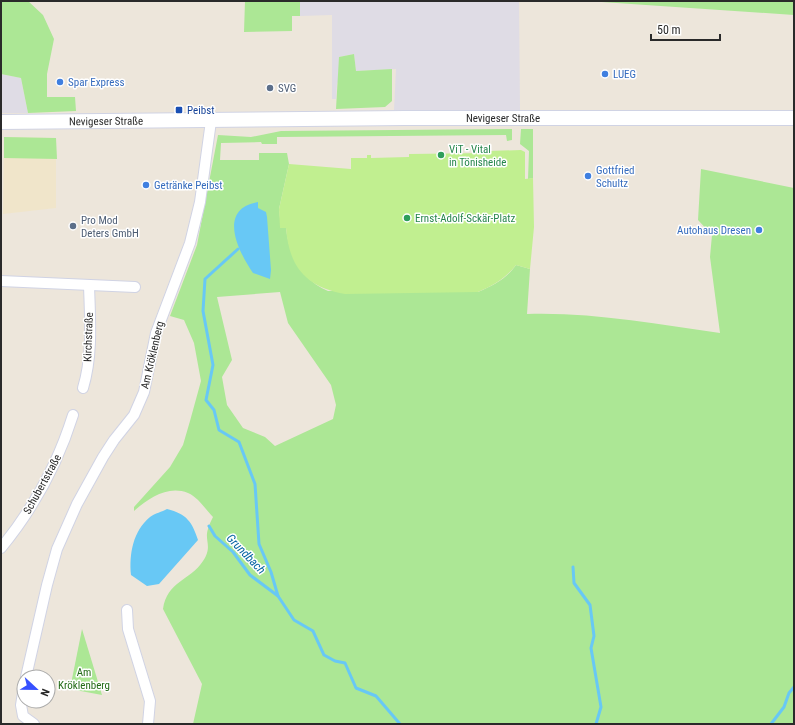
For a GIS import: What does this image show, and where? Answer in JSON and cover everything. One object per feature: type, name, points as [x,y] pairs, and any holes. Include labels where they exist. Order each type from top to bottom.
[{"type":"main road","name":"Nevigeser Straße","points":[[1,122],[405,118],[794,118]]},
{"type":"street","name":"Am Kröklenberg","points":[[28,669],[47,585],[57,549],[77,504],[114,440],[134,415],[144,392],[156,333],[190,243],[204,181],[211,121]]},
{"type":"street","points":[[1,281],[135,287]]},
{"type":"street","name":"Kirchstraße","points":[[83,388],[89,354],[89,285]]},
{"type":"street","name":"Schubertstraße","points":[[1,548],[15,530],[43,486],[65,440],[73,415]]},
{"type":"street","points":[[126,610],[128,629],[150,701],[148,724]]},
{"type":"street","points":[[22,709],[23,716],[34,724]]},
{"type":"shaded area","points":[[300,1],[519,1],[520,110],[394,110],[396,69],[356,71],[354,54],[339,57],[339,82],[337,83],[336,99],[332,99],[332,15],[300,16]]},
{"type":"shaded area","points":[[1,74],[21,78],[28,113],[1,113]]},
{"type":"shaded area","points":[[4,137],[56,138],[56,208],[3,214]]},
{"type":"green space","points":[[1,1],[28,1],[43,15],[54,39],[47,74],[47,97],[75,97],[76,111],[28,113],[21,78],[1,74]]},
{"type":"green space","points":[[245,1],[300,1],[300,16],[292,16],[292,31],[244,32]]},
{"type":"green space","points":[[587,1],[794,1],[794,15]]},
{"type":"green space","points":[[354,54],[356,71],[392,69],[392,101],[385,107],[336,109],[339,57]]},
{"type":"green space","points":[[512,129],[512,140],[507,141],[506,135],[277,137],[277,144],[262,144],[261,142],[221,143],[220,160],[259,160],[259,153],[287,153],[289,164],[279,209],[281,228],[286,228],[290,248],[298,266],[311,280],[328,291],[478,292],[499,281],[516,265],[530,269],[527,314],[600,317],[720,333],[710,257],[712,235],[698,220],[701,169],[794,188],[794,724],[193,724],[202,684],[163,609],[169,592],[198,568],[206,556],[208,547],[207,533],[213,517],[195,497],[181,491],[159,494],[152,497],[134,511],[134,507],[170,467],[183,445],[201,381],[194,343],[184,320],[170,316],[197,245],[218,135],[251,137],[281,131]],"holes":[[[280,292],[288,323],[331,385],[336,405],[333,419],[275,446],[265,437],[243,428],[227,405],[222,377],[232,360],[217,297]]]},
{"type":"green space","points":[[521,129],[533,129],[533,178],[528,179],[529,151],[520,144]]},
{"type":"green space","points":[[4,137],[56,138],[57,159],[4,158]]},
{"type":"green space","name":"Ernst-Adolf-Sckär-Platz","points":[[521,150],[525,152],[525,179],[533,178],[534,227],[530,269],[516,265],[499,281],[478,292],[345,294],[331,291],[310,280],[302,273],[291,254],[286,228],[280,228],[279,209],[289,164],[351,169],[351,158],[367,158],[367,155],[371,155],[371,158],[409,157],[409,154],[488,153],[488,151]]},
{"type":"green space","name":"Am Kröklenberg","points":[[82,629],[102,695],[70,689]]},
{"type":"water","points":[[258,202],[258,208],[266,212],[267,217],[271,270],[270,279],[253,273],[242,254],[234,232],[234,222],[238,213],[245,206]]},
{"type":"water","points":[[167,509],[179,513],[188,520],[198,540],[159,584],[147,586],[131,575],[133,543],[140,529],[150,517]]},
{"type":"waterway","points":[[238,249],[205,279],[203,311],[213,365],[206,400],[214,410],[219,430],[239,442],[255,484],[259,544],[271,572],[278,596]]},
{"type":"waterway","name":"Grundbach","points":[[209,526],[215,536],[233,552],[250,575],[278,596],[294,620],[313,631],[324,655],[335,661],[345,663],[356,688],[376,696],[400,724]]},
{"type":"waterway","points":[[573,567],[574,583],[590,605],[594,636],[591,648],[601,707],[596,724]]},
{"type":"waterway","points":[[771,724],[784,707],[789,693],[794,687]]},
{"type":"place","name":"LUEG","points":[[605,74]]},
{"type":"place","name":"Spar Express","points":[[60,82]]},
{"type":"place","name":"SVG","points":[[270,88]]},
{"type":"place","name":"Peibst","points":[[179,110]]},
{"type":"place","name":"ViT - Vital in Tönisheide","points":[[441,155]]},
{"type":"place","name":"Gottfried Schultz","points":[[588,176]]},
{"type":"place","name":"Getränke Peibst","points":[[146,185]]},
{"type":"place","name":"Ernst-Adolf-Sckär-Platz","points":[[407,218]]},
{"type":"place","name":"Pro Mod Deters GmbH","points":[[73,226]]},
{"type":"place","name":"Autohaus Dresen","points":[[759,230]]}]
